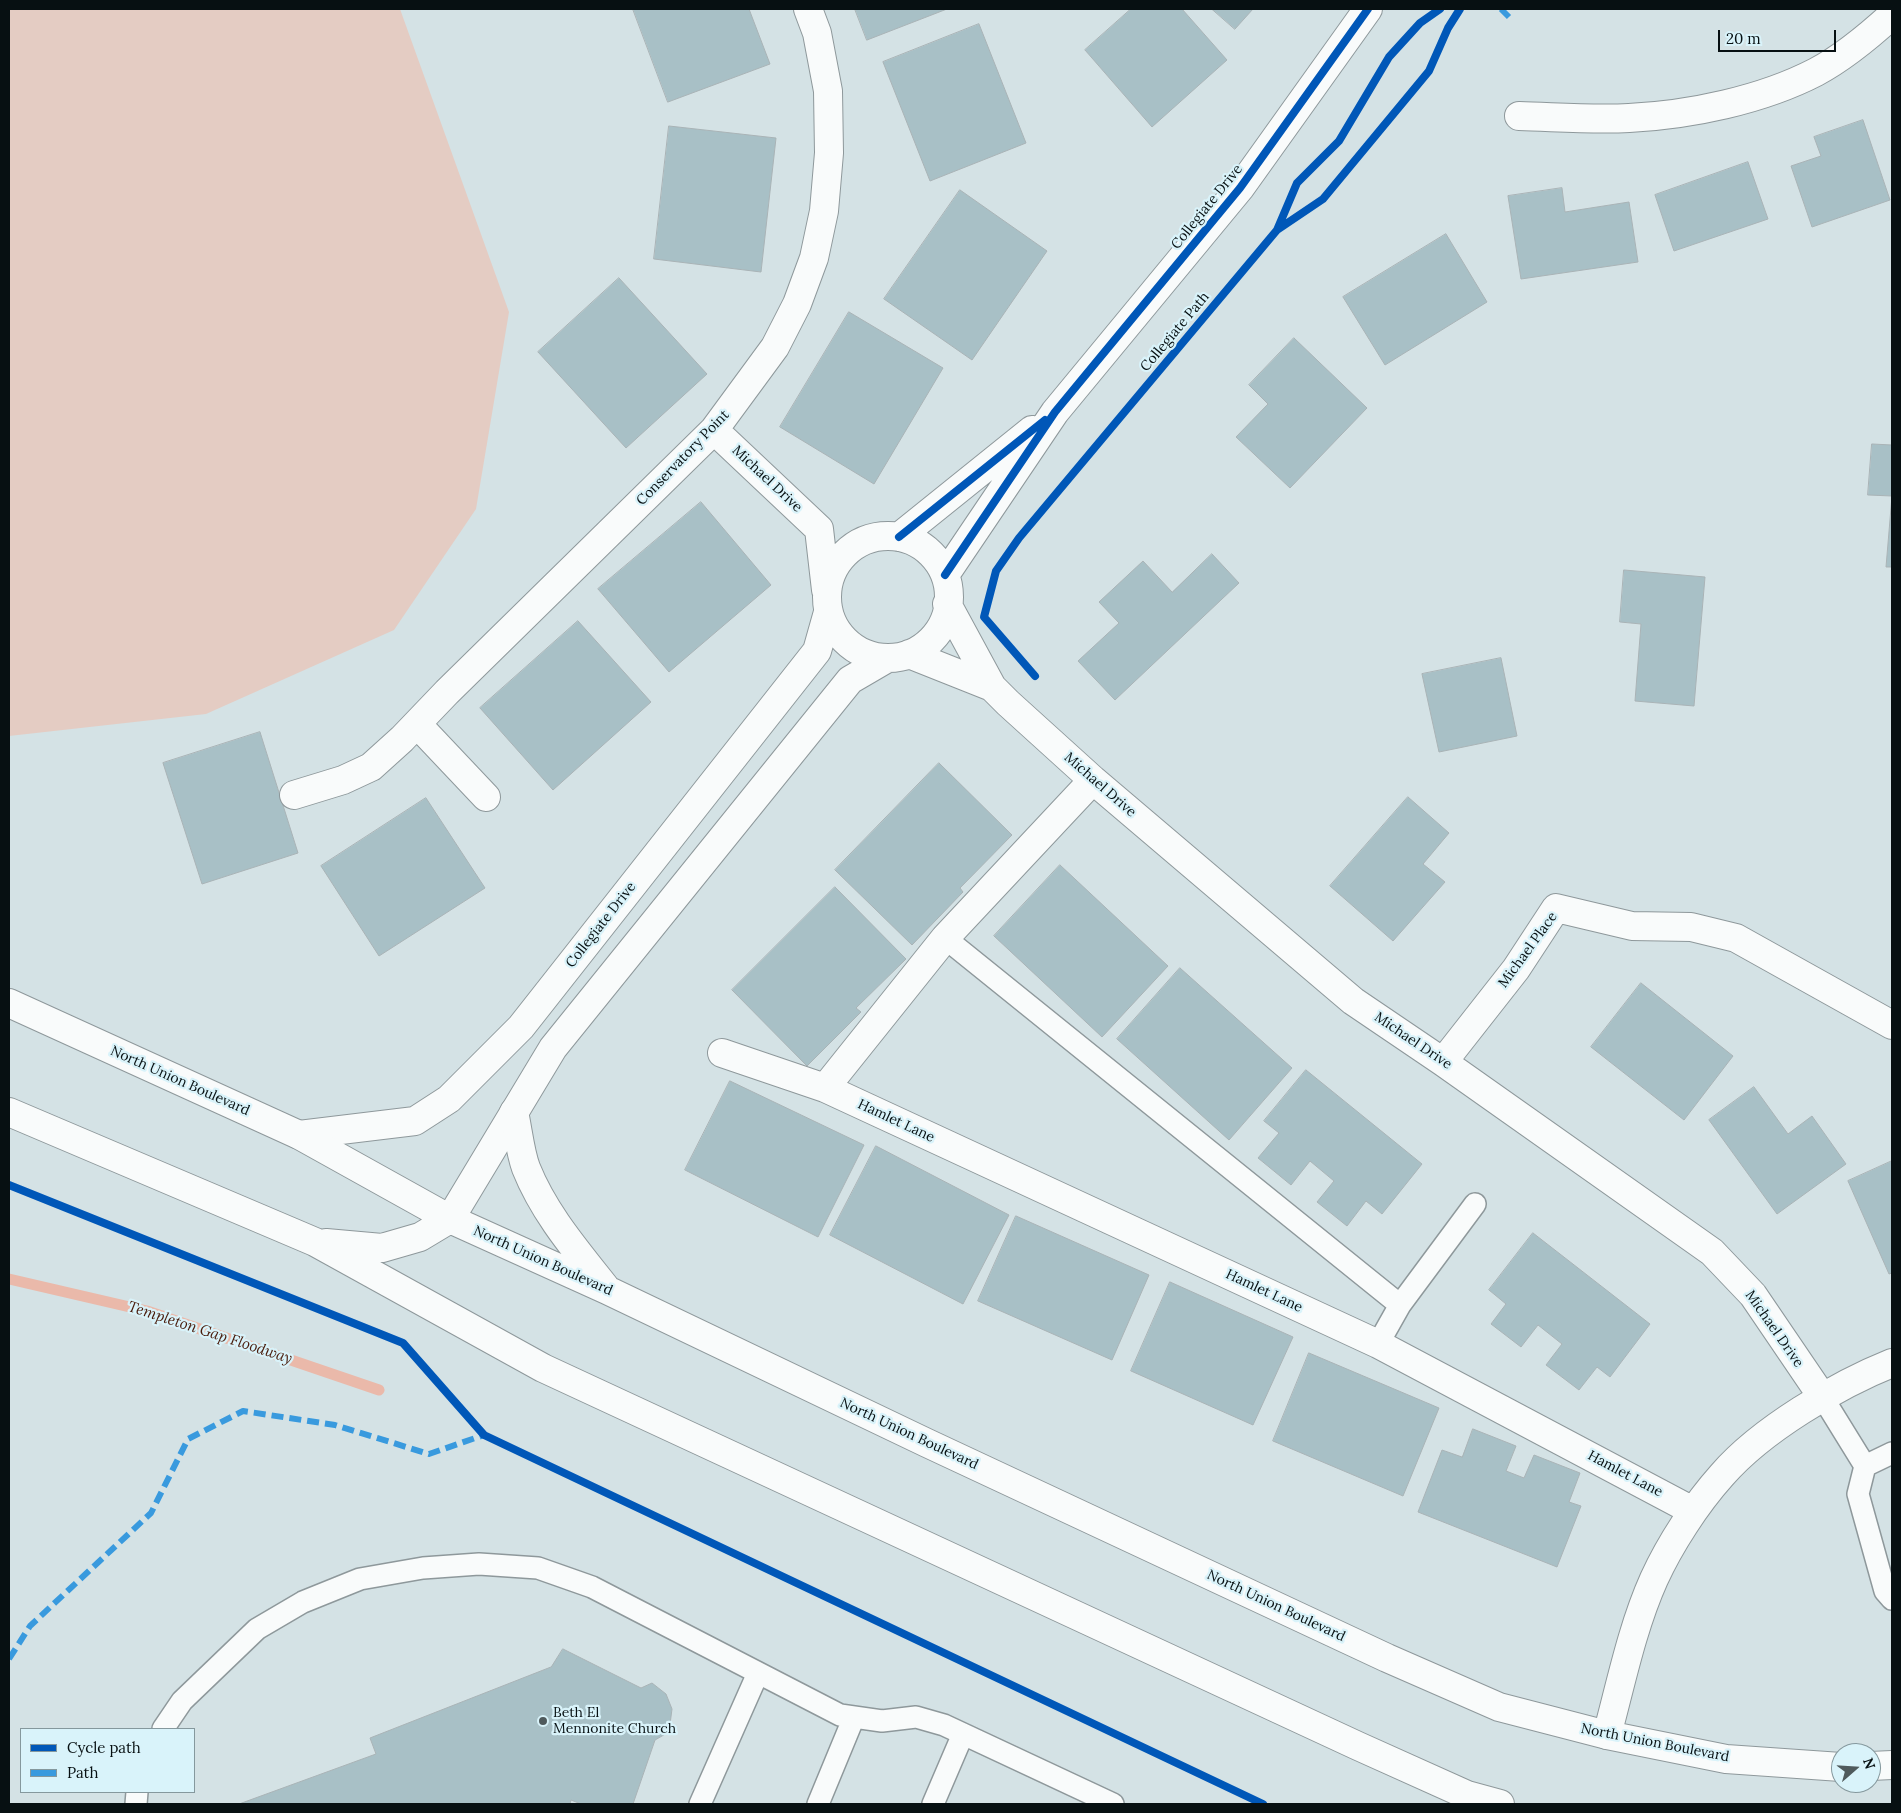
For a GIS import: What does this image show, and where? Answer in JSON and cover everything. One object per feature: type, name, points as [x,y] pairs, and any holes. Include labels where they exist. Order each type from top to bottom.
[{"type":"street","name":"Conservatory Point","points":[[294,795],[344,780],[371,767],[417,724],[714,430],[775,347],[797,304],[818,239],[824,211],[829,153],[828,91],[817,33],[808,9]]},
{"type":"street","name":"Collegiate Drive","points":[[945,575],[1055,412],[1240,188],[1368,9]]},
{"type":"street","points":[[1519,116],[1630,118],[1703,109],[1760,95],[1817,72],[1864,40],[1892,16]]},
{"type":"street","name":"Collegiate Drive","points":[[889,537],[1055,412]]},
{"type":"street","name":"Michael Drive","points":[[714,430],[819,529]]},
{"type":"street","points":[[314,1242],[382,1248],[420,1237],[450,1219],[553,1048],[850,680],[898,656],[924,647],[937,633],[946,615],[949,595],[945,575],[934,557],[918,544],[889,537],[819,529],[827,602],[836,630],[850,645],[867,655],[898,656]]},
{"type":"street","points":[[827,602],[832,572],[843,555],[859,543],[889,537]]},
{"type":"street","name":"Collegiate Drive","points":[[299,1135],[415,1121],[456,1092],[521,1027],[817,651],[827,602]]},
{"type":"street","name":"Michael Drive","points":[[947,604],[992,687],[1093,780],[1353,1001],[1443,1062],[1712,1252],[1753,1296],[1822,1398]]},
{"type":"street","name":"Michael Drive","points":[[898,656],[992,687]]},
{"type":"street","points":[[417,724],[486,798]]},
{"type":"street","points":[[825,1088],[945,938],[1093,780]]},
{"type":"street","name":"Michael Place","points":[[1443,1062],[1516,969],[1556,908],[1632,926],[1691,927],[1736,938],[1892,1025]]},
{"type":"street","name":"North Union Boulevard","points":[[9,1003],[299,1135],[450,1219],[607,1290],[927,1443],[1387,1658],[1499,1707],[1607,1735],[1726,1759],[1831,1766]]},
{"type":"street","name":"Hamlet Lane","points":[[722,1052],[825,1088],[1378,1344],[1693,1511]]},
{"type":"street","points":[[9,1112],[314,1242],[543,1368],[1358,1746],[1467,1795],[1500,1804]]},
{"type":"street","points":[[514,1112],[525,1166],[541,1200],[560,1231],[607,1290]]},
{"type":"street","points":[[1607,1735],[1633,1638],[1654,1579],[1693,1511],[1722,1474],[1763,1437],[1822,1398],[1892,1363]]},
{"type":"lane","points":[[945,938],[1400,1305]]},
{"type":"lane","points":[[1378,1344],[1400,1305],[1475,1204]]},
{"type":"lane","points":[[1822,1398],[1865,1466],[1858,1494],[1885,1591],[1892,1599]]},
{"type":"lane","points":[[1865,1466],[1892,1453]]},
{"type":"lane","points":[[164,1728],[182,1701],[256,1629],[303,1602],[360,1579],[423,1568],[479,1564],[538,1568],[592,1587],[840,1715],[882,1721],[916,1718],[944,1725],[1113,1804]]},
{"type":"lane","points":[[700,1804],[758,1673]]},
{"type":"lane","points":[[818,1804],[854,1717]]},
{"type":"lane","points":[[933,1804],[963,1734]]},
{"type":"path","points":[[1277,230],[1323,199],[1429,71],[1448,28],[1460,9]]},
{"type":"path","points":[[1009,646],[1035,676]]},
{"type":"shaded area","points":[[9,9],[400,9],[509,312],[476,509],[394,630],[206,714],[9,736]]},
{"type":"building","points":[[633,9],[749,9],[770,64],[668,102]]},
{"type":"building","points":[[855,9],[947,9],[867,40]]},
{"type":"building","points":[[1131,9],[1182,9],[1227,60],[1152,127],[1085,50]]},
{"type":"building","points":[[1212,9],[1253,9],[1235,29]]},
{"type":"building","points":[[979,24],[1026,143],[930,181],[883,62]]},
{"type":"building","points":[[1863,120],[1890,200],[1812,227],[1791,166],[1821,156],[1814,137]]},
{"type":"building","points":[[669,126],[776,138],[761,272],[654,259]]},
{"type":"building","points":[[1748,162],[1768,219],[1674,251],[1655,195]]},
{"type":"building","points":[[1562,188],[1565,212],[1629,202],[1638,262],[1521,279],[1508,196]]},
{"type":"building","points":[[960,190],[1047,251],[972,360],[884,299]]},
{"type":"building","points":[[1446,234],[1487,302],[1385,365],[1343,297]]},
{"type":"building","points":[[619,278],[707,374],[626,448],[538,352]]},
{"type":"building","points":[[849,312],[943,368],[874,484],[780,427]]},
{"type":"building","points":[[1294,338],[1367,408],[1290,488],[1236,437],[1268,404],[1249,385]]},
{"type":"building","points":[[1872,444],[1892,445],[1892,496],[1868,495]]},
{"type":"building","points":[[1892,496],[1892,567],[1886,567]]},
{"type":"building","points":[[701,502],[771,585],[669,672],[598,589]]},
{"type":"building","points":[[1212,554],[1239,583],[1115,700],[1078,661],[1119,623],[1099,602],[1143,561],[1172,592]]},
{"type":"building","points":[[1624,570],[1705,577],[1694,706],[1635,701],[1641,624],[1620,622]]},
{"type":"building","points":[[578,621],[651,702],[553,790],[480,708]]},
{"type":"building","points":[[1501,658],[1517,736],[1439,752],[1422,674]]},
{"type":"building","points":[[260,732],[298,853],[202,884],[163,763]]},
{"type":"building","points":[[939,763],[1012,835],[960,888],[963,892],[912,945],[835,870]]},
{"type":"building","points":[[1408,797],[1449,833],[1423,864],[1445,882],[1393,941],[1330,886]]},
{"type":"building","points":[[426,798],[485,888],[379,956],[321,866]]},
{"type":"building","points":[[1060,865],[1168,966],[1102,1037],[994,936]]},
{"type":"building","points":[[835,887],[906,959],[856,1008],[861,1012],[807,1066],[732,990]]},
{"type":"building","points":[[1180,968],[1292,1068],[1229,1140],[1117,1039]]},
{"type":"building","points":[[1641,983],[1733,1056],[1684,1120],[1591,1047]]},
{"type":"building","points":[[1306,1070],[1422,1164],[1382,1214],[1366,1201],[1347,1226],[1317,1202],[1334,1181],[1310,1161],[1291,1185],[1258,1158],[1279,1133],[1264,1121]]},
{"type":"building","points":[[730,1081],[864,1145],[818,1237],[685,1170]]},
{"type":"building","points":[[1754,1087],[1788,1134],[1812,1116],[1846,1164],[1777,1214],[1709,1120]]},
{"type":"building","points":[[876,1146],[1009,1215],[963,1304],[830,1235]]},
{"type":"building","points":[[1892,1161],[1892,1273],[1889,1274],[1848,1181]]},
{"type":"building","points":[[1016,1216],[1149,1275],[1112,1360],[978,1301]]},
{"type":"building","points":[[1533,1233],[1650,1324],[1610,1377],[1597,1367],[1579,1390],[1546,1365],[1562,1344],[1538,1325],[1521,1347],[1491,1324],[1506,1304],[1489,1290]]},
{"type":"building","points":[[1170,1282],[1293,1337],[1253,1425],[1131,1371]]},
{"type":"building","points":[[1309,1353],[1439,1408],[1403,1496],[1273,1441]]},
{"type":"building","points":[[1473,1429],[1516,1446],[1506,1471],[1524,1478],[1534,1455],[1580,1473],[1569,1502],[1581,1506],[1557,1567],[1418,1512],[1442,1450],[1462,1457]]},
{"type":"building","name":"Beth El Mennonite Church","points":[[563,1649],[641,1688],[652,1683],[666,1694],[672,1709],[669,1732],[655,1740],[633,1804],[581,1804],[571,1800],[570,1804],[239,1804],[376,1754],[370,1738],[551,1667]]},
{"type":"waterway","name":"Templeton Gap Floodway","points":[[9,1279],[147,1311],[379,1390]]},
{"type":"marked path","points":[[1501,9],[1509,17]]},
{"type":"marked path","points":[[9,1659],[30,1626],[151,1513],[188,1439],[243,1411],[335,1425],[429,1454],[484,1435]]},
{"type":"cycle path","points":[[945,575],[1055,412],[1240,188],[1368,9]]},
{"type":"cycle path","name":"Collegiate Path","points":[[1035,676],[984,617],[996,571],[1019,538],[1277,230],[1297,183],[1339,141],[1389,57],[1420,23],[1440,9]]},
{"type":"cycle path","points":[[1277,230],[1323,199],[1429,71],[1448,28],[1460,9]]},
{"type":"cycle path","points":[[899,537],[1045,420]]},
{"type":"cycle path","points":[[9,1185],[403,1343],[484,1435],[1263,1804]]},
{"type":"place","name":"Beth El Mennonite Church","points":[[543,1721]]}]
